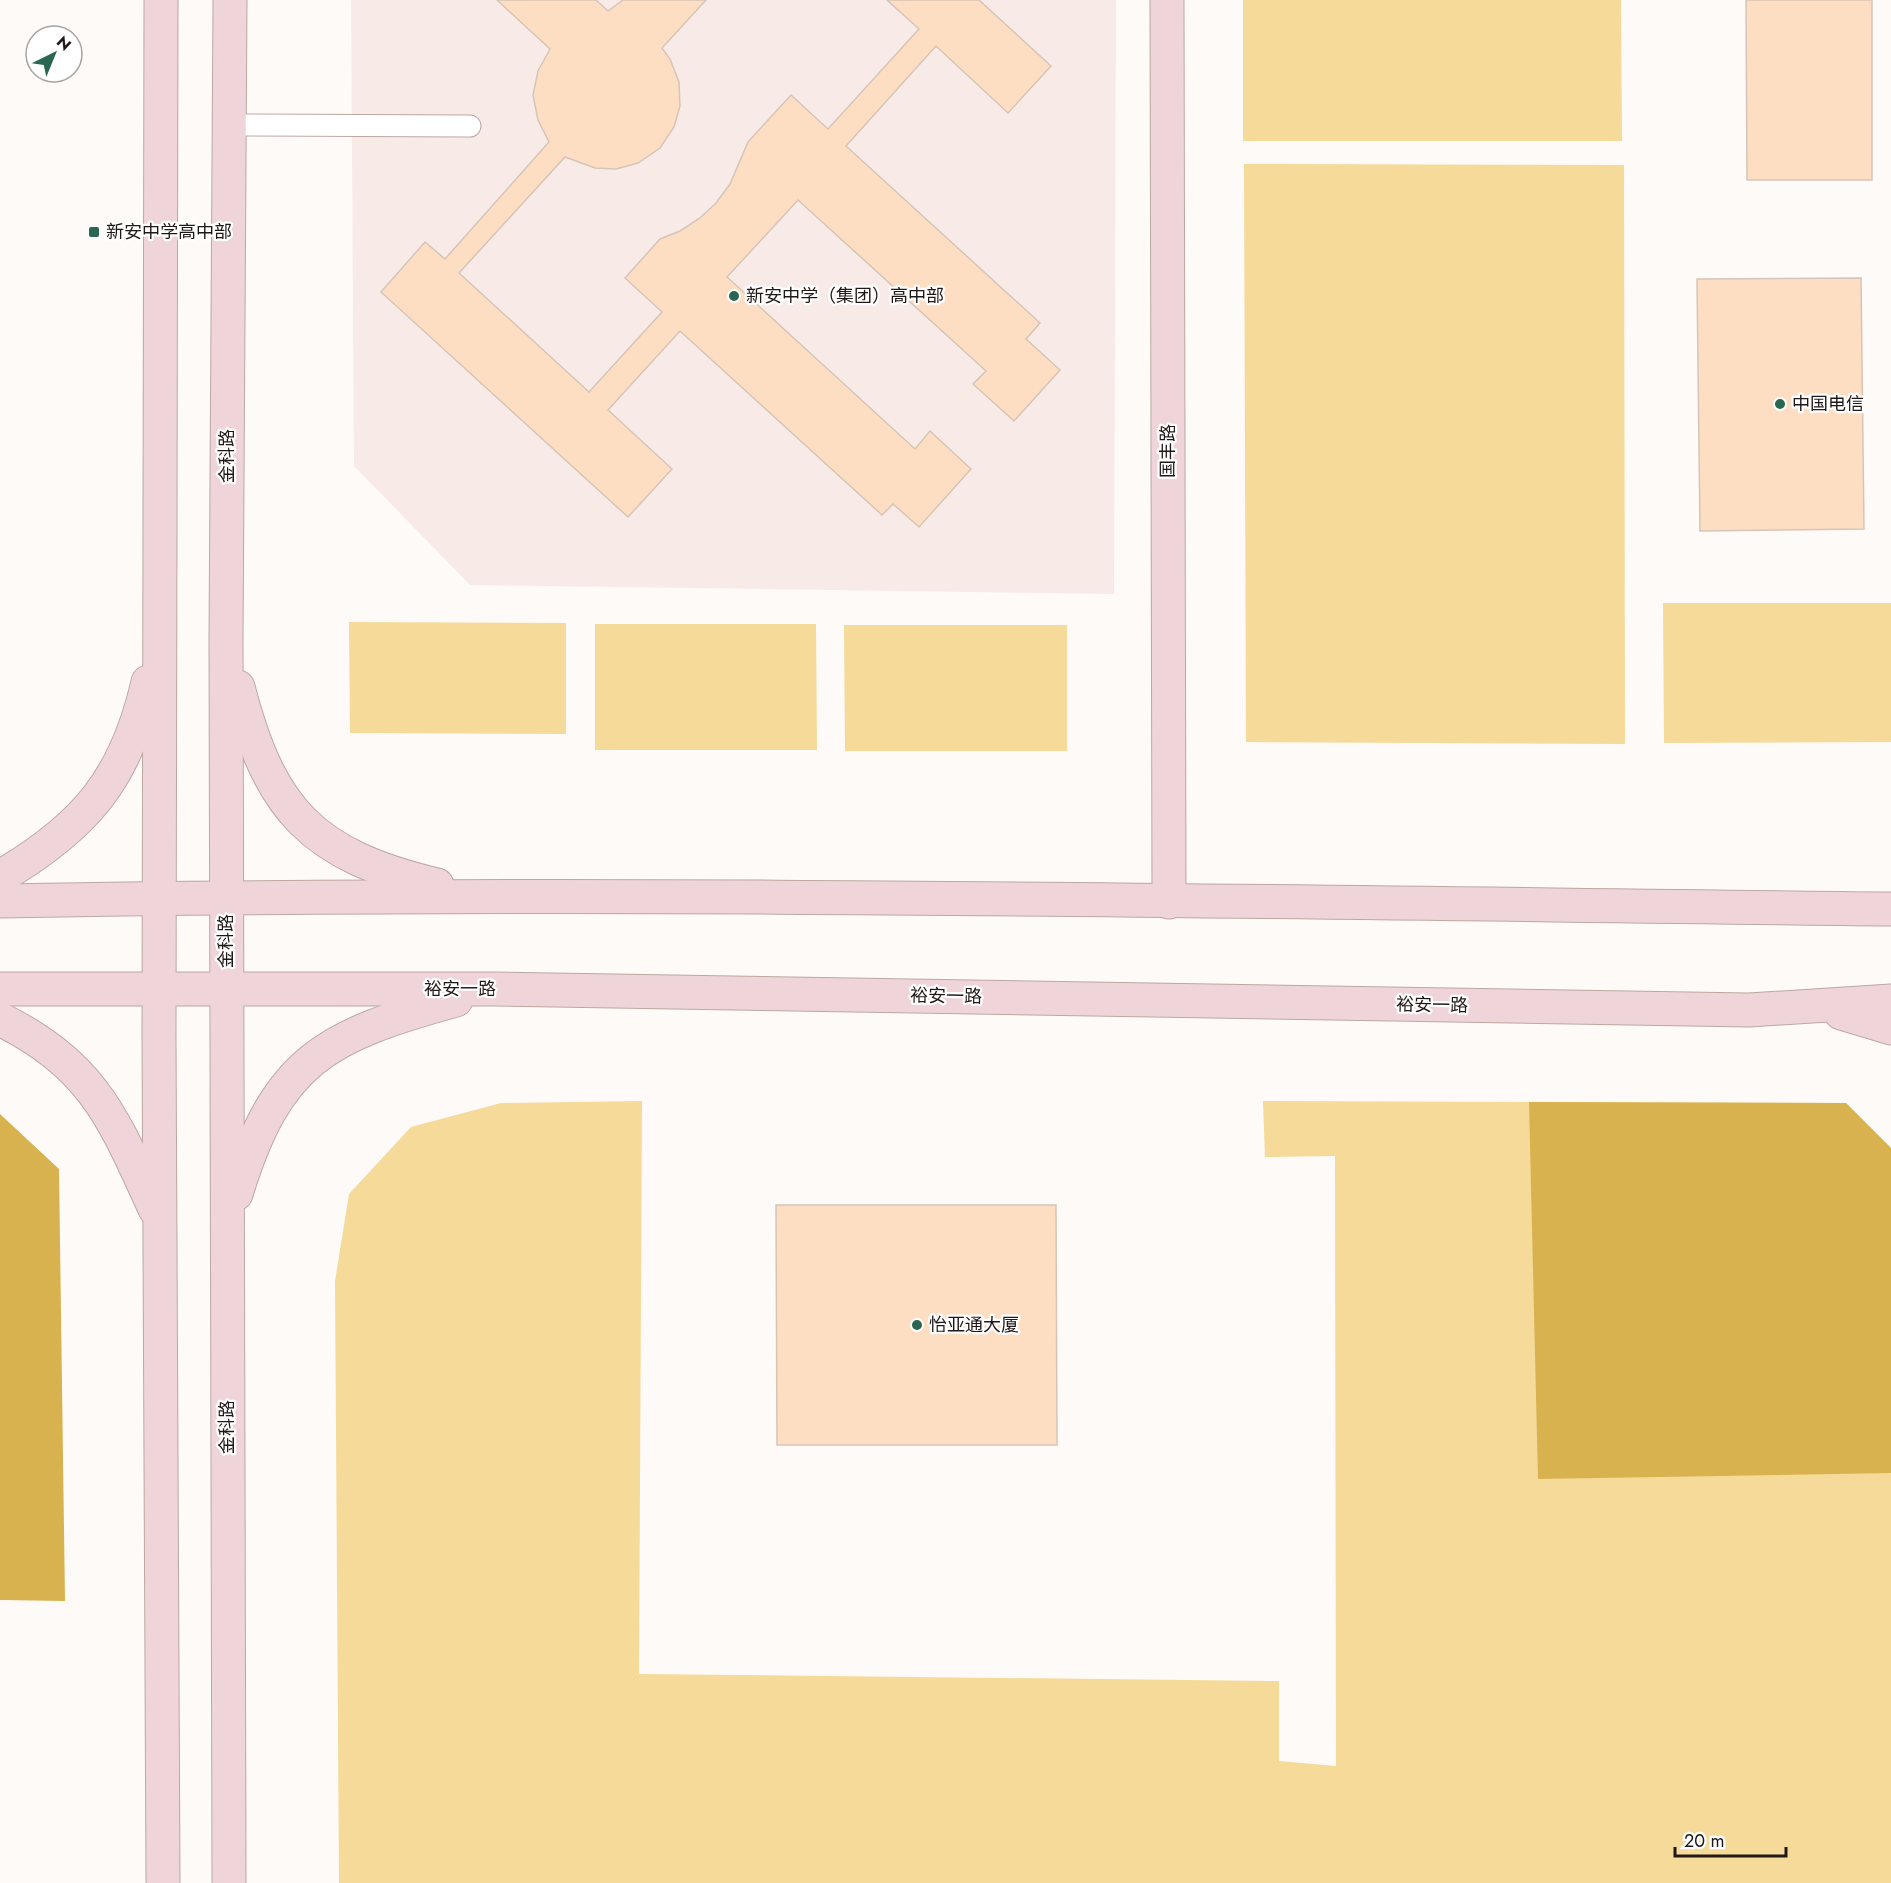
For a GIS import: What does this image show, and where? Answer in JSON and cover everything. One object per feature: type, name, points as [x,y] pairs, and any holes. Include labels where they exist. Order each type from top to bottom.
[{"type":"main road","points":[[161,0],[159,988],[163,1883]]},
{"type":"main road","name":"金科路","points":[[229,1883],[226,641],[230,0]]},
{"type":"main road","name":"国丰路","points":[[1167,0],[1169,902]]},
{"type":"main road","points":[[0,877],[60,838],[87,813],[107,786],[128,748],[142,708],[159,630]]},
{"type":"main road","points":[[226,641],[248,727],[262,762],[282,799],[312,830],[340,852],[375,867],[482,896]]},
{"type":"main road","points":[[1753,907],[1871,891],[1891,884]]},
{"type":"main road","points":[[0,901],[226,896],[482,896],[1891,909]]},
{"type":"main road","name":"裕安一路","points":[[0,988],[495,989],[1749,1010],[1891,1001]]},
{"type":"main road","points":[[226,1227],[248,1155],[263,1122],[284,1088],[303,1066],[321,1051],[365,1029],[407,1013],[495,989]]},
{"type":"main road","points":[[1749,1010],[1848,1013],[1891,1028]]},
{"type":"main road","points":[[0,1018],[49,1046],[91,1087],[110,1114],[160,1220]]},
{"type":"lane","points":[[230,125],[470,126]]},
{"type":"shaded area","name":"新安中学（集团）高中部","points":[[351,0],[1116,0],[1114,594],[470,585],[354,466]]},
{"type":"shaded area","points":[[1243,0],[1621,0],[1622,141],[1243,141]]},
{"type":"shaded area","points":[[1244,164],[1624,165],[1625,744],[1246,742]]},
{"type":"shaded area","points":[[1663,603],[1891,603],[1891,742],[1664,743]]},
{"type":"shaded area","points":[[349,622],[566,623],[566,734],[350,733]]},
{"type":"shaded area","points":[[595,624],[816,624],[817,750],[595,750]]},
{"type":"shaded area","points":[[844,625],[1067,625],[1067,751],[845,751]]},
{"type":"shaded area","points":[[642,1101],[639,1674],[1279,1681],[1279,1761],[1336,1766],[1335,1156],[1265,1157],[1263,1101],[1846,1103],[1891,1148],[1891,1883],[339,1883],[335,1281],[349,1194],[411,1127],[501,1103]]},
{"type":"shaded area","points":[[1529,1102],[1846,1103],[1891,1148],[1891,1473],[1538,1479]]},
{"type":"shaded area","points":[[0,1114],[59,1169],[65,1601],[0,1600]]},
{"type":"building","points":[[497,0],[596,0],[608,11],[623,0],[706,0],[662,48],[670,59],[679,82],[680,106],[674,127],[660,148],[638,163],[616,169],[595,168],[565,157],[459,273],[589,392],[662,312],[625,278],[660,239],[680,231],[700,218],[716,203],[730,184],[748,142],[791,95],[828,129],[919,29],[887,0],[979,0],[1051,66],[1008,113],[936,46],[846,146],[1040,323],[1026,339],[1060,370],[1014,421],[973,384],[986,371],[798,200],[727,277],[915,449],[930,431],[971,469],[919,527],[893,504],[882,515],[680,331],[608,410],[672,469],[628,517],[381,292],[425,242],[445,259],[549,142],[538,120],[533,95],[538,71],[550,49]]},
{"type":"building","points":[[1746,0],[1872,0],[1872,180],[1747,180]]},
{"type":"building","name":"中国电信","points":[[1861,278],[1864,529],[1700,531],[1697,279]]},
{"type":"building","name":"怡亚通大厦","points":[[776,1205],[1056,1205],[1057,1445],[777,1445]]},
{"type":"place","name":"新安中学高中部","points":[[94,232]]},
{"type":"place","name":"新安中学（集团）高中部","points":[[734,296]]},
{"type":"place","name":"中国电信","points":[[1780,404]]},
{"type":"place","name":"怡亚通大厦","points":[[917,1325]]}]
